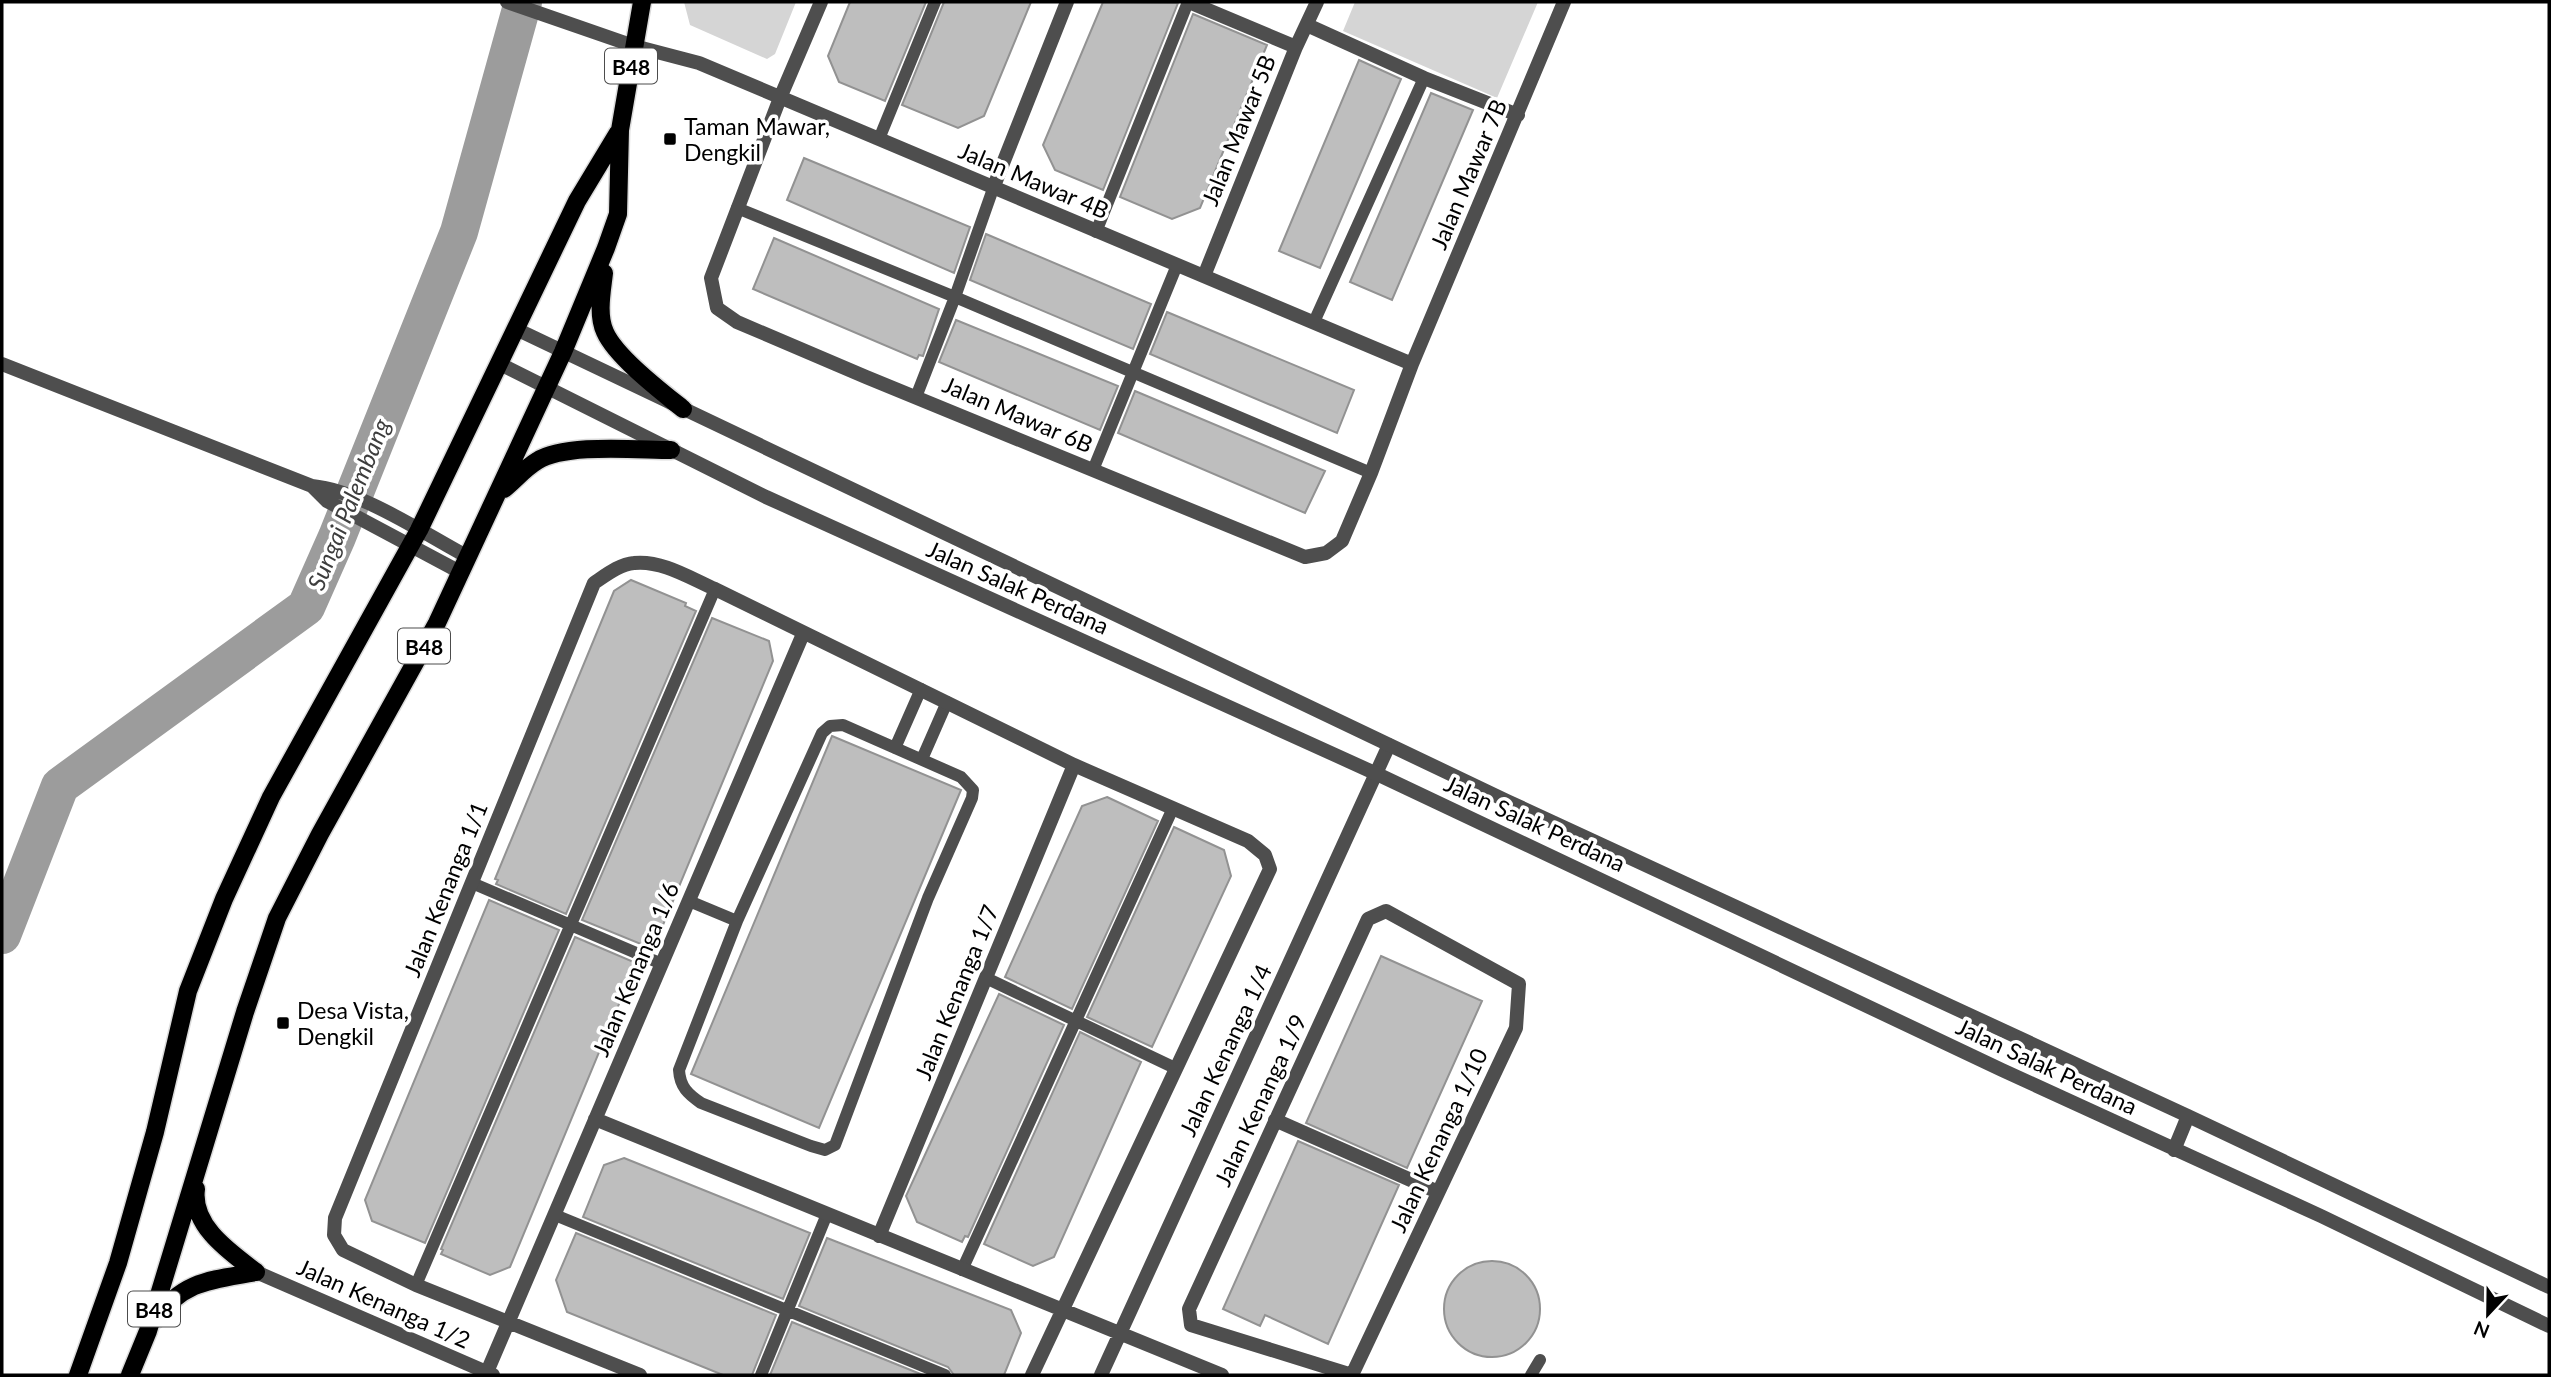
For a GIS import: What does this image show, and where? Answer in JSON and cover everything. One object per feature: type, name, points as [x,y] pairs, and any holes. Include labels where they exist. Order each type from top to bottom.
[{"type":"main road","name":"B48","points":[[130,1375],[148,1331],[277,918],[320,834],[437,623],[547,388],[606,248],[618,214],[620,130],[642,2]]},
{"type":"main road","name":"B48","points":[[78,1375],[118,1264],[155,1132],[188,991],[224,899],[271,797],[415,538],[577,201],[620,130]]},
{"type":"main road","points":[[606,248],[600,306],[605,332],[626,359],[683,409]]},
{"type":"main road","points":[[499,494],[538,460],[599,449],[671,450]]},
{"type":"main road","points":[[201,1156],[194,1202],[210,1233],[256,1272]]},
{"type":"main road","points":[[148,1331],[167,1303],[188,1287],[256,1272]]},
{"type":"street","name":"Jalan Mawar 4B","points":[[508,2],[634,46],[699,63],[1412,363]]},
{"type":"street","points":[[737,208],[821,2]]},
{"type":"street","points":[[994,186],[1067,2]]},
{"type":"street","points":[[1189,2],[1296,47]]},
{"type":"street","name":"Jalan Mawar 5B","points":[[1204,276],[1296,47],[1317,2]]},
{"type":"street","name":"Jalan Mawar 7B","points":[[1305,557],[1326,553],[1342,541],[1371,474],[1412,363],[1564,2]]},
{"type":"street","points":[[1307,25],[1424,78],[1518,115]]},
{"type":"street","name":"Jalan Mawar 6B","points":[[737,208],[711,278],[717,308],[737,322],[1305,557]]},
{"type":"street","name":"Jalan Salak Perdana","points":[[516,329],[1389,745],[2188,1115],[2549,1287]]},
{"type":"street","points":[[2,364],[312,486],[329,494],[359,517],[415,538]]},
{"type":"street","name":"Jalan Salak Perdana","points":[[500,364],[766,497],[1377,774],[2174,1150],[2321,1216],[2549,1326]]},
{"type":"street","points":[[329,494],[364,502],[415,538],[464,565]]},
{"type":"street","name":"Jalan Kenanga 1/1","points":[[416,1285],[343,1250],[334,1235],[335,1218],[594,583],[614,570],[633,563],[660,565],[715,589]]},
{"type":"street","points":[[715,589],[1074,765],[1248,841],[1265,855],[1270,869],[1032,1375]]},
{"type":"street","name":"Jalan Kenanga 1/6","points":[[491,1374],[508,1323],[803,634]]},
{"type":"street","name":"Jalan Kenanga 1/4","points":[[1101,1375],[1389,745]]},
{"type":"street","name":"Jalan Kenanga 1/7","points":[[880,1236],[1074,765]]},
{"type":"street","name":"Jalan Kenanga 1/9","points":[[1352,1375],[1191,1325],[1188,1309],[1368,919],[1386,911],[1457,950]]},
{"type":"street","name":"Jalan Kenanga 1/10","points":[[1352,1375],[1516,1028],[1519,984],[1457,950]]},
{"type":"street","points":[[2174,1150],[2188,1115]]},
{"type":"street","points":[[596,1119],[1222,1375]]},
{"type":"street","points":[[1275,1120],[1438,1192]]},
{"type":"street","name":"Jalan Kenanga 1/2","points":[[256,1272],[469,1371],[491,1374]]},
{"type":"street","points":[[416,1285],[640,1375]]},
{"type":"lane","points":[[878,139],[935,2]]},
{"type":"lane","points":[[1096,232],[1189,2]]},
{"type":"lane","points":[[1314,322],[1424,78]]},
{"type":"lane","points":[[916,397],[994,186]]},
{"type":"lane","points":[[737,208],[955,297],[1371,474]]},
{"type":"lane","points":[[1093,470],[1177,265]]},
{"type":"lane","points":[[416,1285],[715,589]]},
{"type":"lane","points":[[895,748],[921,689]]},
{"type":"lane","points":[[922,760],[947,702]]},
{"type":"lane","points":[[843,725],[895,748],[961,777],[973,790],[972,799],[928,898],[835,1145],[825,1150],[701,1103],[689,1095],[680,1082],[679,1070],[737,921],[822,733],[830,726],[843,725]]},
{"type":"lane","points":[[962,1270],[1173,808]]},
{"type":"lane","points":[[472,883],[662,964]]},
{"type":"lane","points":[[689,901],[737,921]]},
{"type":"lane","points":[[986,978],[1175,1068]]},
{"type":"lane","points":[[761,1375],[827,1214]]},
{"type":"lane","points":[[555,1215],[945,1375]]},
{"type":"lane","points":[[1531,1375],[1540,1360]]},
{"type":"shaded area","points":[[684,2],[796,2],[775,54],[767,59],[690,25]]},
{"type":"shaded area","points":[[1355,2],[1538,2],[1497,98],[1343,31]]},
{"type":"building","points":[[850,2],[926,2],[885,101],[839,82],[828,56]]},
{"type":"building","points":[[944,2],[1031,2],[984,116],[958,128],[902,105]]},
{"type":"building","points":[[1103,2],[1178,3],[1103,190],[1055,170],[1043,145]]},
{"type":"building","points":[[1193,14],[1267,45],[1200,208],[1172,219],[1120,197]]},
{"type":"building","points":[[1359,60],[1401,79],[1320,268],[1279,251]]},
{"type":"building","points":[[1431,93],[1473,110],[1392,300],[1350,282]]},
{"type":"building","points":[[804,158],[970,227],[954,273],[787,200]]},
{"type":"building","points":[[986,234],[1151,304],[1133,349],[970,280]]},
{"type":"building","points":[[774,238],[939,309],[923,356],[919,355],[917,359],[753,289]]},
{"type":"building","points":[[1167,312],[1354,390],[1337,433],[1150,354]]},
{"type":"building","points":[[956,320],[1118,386],[1100,430],[939,362]]},
{"type":"building","points":[[1135,391],[1325,471],[1305,513],[1118,433]]},
{"type":"building","points":[[631,580],[686,603],[685,606],[696,611],[566,914],[496,884],[498,880],[495,879],[614,591]]},
{"type":"building","points":[[712,618],[769,641],[773,661],[653,949],[582,920]]},
{"type":"building","points":[[832,736],[961,790],[819,1128],[691,1074]]},
{"type":"building","points":[[1107,797],[1158,821],[1072,1009],[1005,977],[1082,806]]},
{"type":"building","points":[[1174,827],[1224,850],[1231,876],[1152,1047],[1087,1017]]},
{"type":"building","points":[[489,900],[559,930],[425,1243],[372,1221],[365,1200]]},
{"type":"building","points":[[575,937],[636,963],[510,1267],[490,1275],[441,1254],[441,1249]]},
{"type":"building","points":[[1381,956],[1482,1001],[1407,1168],[1306,1123]]},
{"type":"building","points":[[999,994],[1064,1025],[968,1237],[965,1236],[962,1242],[917,1222],[906,1196]]},
{"type":"building","points":[[1080,1032],[1141,1062],[1054,1257],[1033,1266],[984,1244]]},
{"type":"building","points":[[1298,1141],[1399,1185],[1328,1344],[1265,1315],[1260,1326],[1223,1309]]},
{"type":"building","points":[[624,1158],[810,1233],[783,1299],[583,1217],[604,1165]]},
{"type":"building","points":[[576,1233],[776,1315],[752,1375],[723,1375],[567,1312],[556,1280]]},
{"type":"building","points":[[827,1238],[1011,1310],[1021,1333],[1004,1375],[954,1375],[948,1367],[799,1306]]},
{"type":"building","points":[[1492,1261],[1510,1265],[1526,1275],[1536,1291],[1540,1309],[1536,1327],[1526,1343],[1510,1353],[1492,1357],[1474,1353],[1458,1343],[1448,1327],[1444,1309],[1448,1291],[1458,1275],[1474,1265]]},
{"type":"building","points":[[792,1322],[923,1375],[770,1375]]},
{"type":"waterway","name":"Sungai Palembang","points":[[2,935],[60,786],[306,607],[337,537],[459,232],[523,2]]},
{"type":"place","name":"Taman Mawar, Dengkil","points":[[670,139]]},
{"type":"place","name":"Desa Vista, Dengkil","points":[[283,1023]]}]
